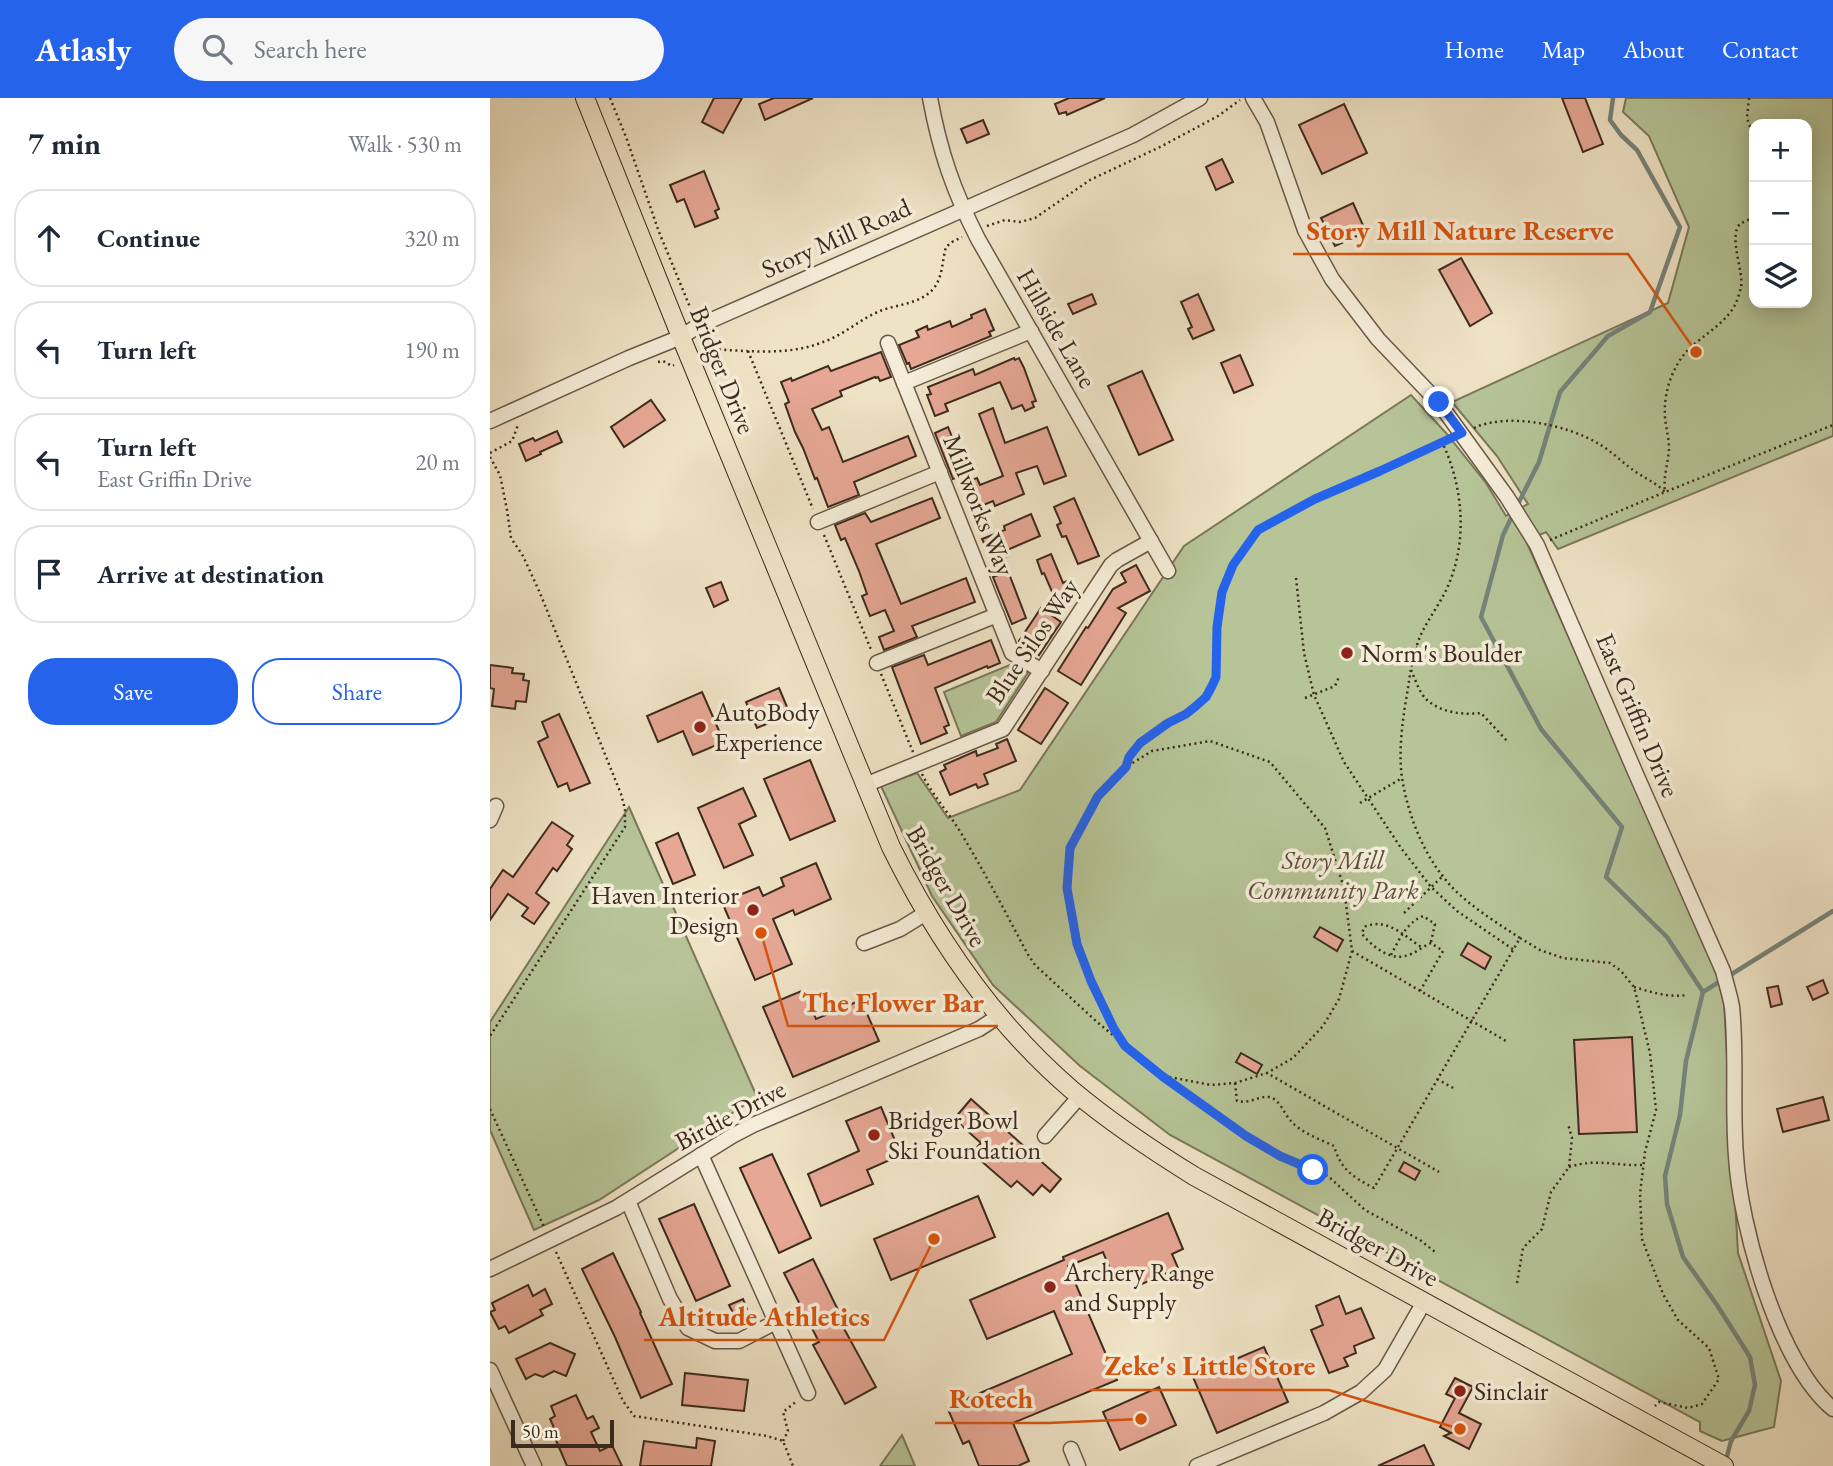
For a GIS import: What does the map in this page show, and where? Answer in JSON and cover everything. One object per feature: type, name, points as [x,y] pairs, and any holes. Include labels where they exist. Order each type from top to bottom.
[{"type":"main road","name":"Bridger Drive","points":[[585,98],[897,859],[953,955],[999,1016],[1039,1059],[1080,1096],[1133,1138],[1194,1176],[1724,1466]]},
{"type":"street","name":"Hillside Lane","points":[[930,98],[948,173],[974,232],[1168,571]]},
{"type":"street","name":"Story Mill Road","points":[[490,421],[681,337],[698,326],[1133,135],[1200,98]]},
{"type":"street","name":"East Griffin Drive","points":[[1253,98],[1267,122],[1305,230],[1332,279],[1378,339],[1439,402],[1507,497],[1537,545],[1723,971],[1731,1003],[1736,1157],[1748,1233],[1779,1328],[1805,1376],[1833,1409]]},
{"type":"street","points":[[904,383],[1031,331]]},
{"type":"street","name":"Millworks Way","points":[[888,343],[1012,653],[1042,671]]},
{"type":"street","points":[[818,522],[940,472]]},
{"type":"street","name":"Blue Silos Way","points":[[865,785],[1003,729],[1111,565],[1151,541]]},
{"type":"street","points":[[877,663],[997,615]]},
{"type":"street","points":[[864,943],[900,929],[926,912]]},
{"type":"street","name":"Birdie Drive","points":[[490,1269],[551,1241],[628,1200],[754,1125],[979,1029],[999,1016]]},
{"type":"street","points":[[1045,1136],[1080,1096]]},
{"type":"street","points":[[701,1155],[808,1393]]},
{"type":"street","points":[[628,1200],[670,1299],[688,1328],[715,1341],[739,1341],[776,1322]]},
{"type":"street","points":[[1197,1466],[1324,1413],[1361,1392],[1385,1370],[1424,1302]]},
{"type":"street","points":[[490,1370],[534,1466]]},
{"type":"street","points":[[1070,1449],[1078,1466]]},
{"type":"path","points":[[610,98],[659,232],[705,343],[711,349],[748,351],[806,348],[826,342],[867,316],[925,296],[939,279],[946,247],[952,242],[1005,220],[1020,222],[1035,219],[1090,180],[1218,116],[1243,98]]},
{"type":"path","points":[[1749,98],[1749,124]]},
{"type":"path","points":[[1665,492],[1669,451],[1665,398],[1678,363],[1688,349],[1730,313],[1736,303],[1741,287],[1736,251],[1737,230],[1742,222],[1749,219]]},
{"type":"path","points":[[748,351],[928,786],[947,810],[968,845],[1035,965],[1097,1022],[1162,1076],[1246,1136],[1280,1156],[1328,1177],[1365,1210],[1420,1240],[1435,1252]]},
{"type":"path","points":[[649,365],[663,361],[671,366],[689,357]]},
{"type":"path","points":[[490,1037],[625,827],[625,808],[540,593],[523,556],[511,538],[500,475],[490,455],[512,441],[517,425],[527,421]]},
{"type":"path","points":[[1126,767],[1129,757],[1140,743],[1186,714],[1206,697],[1212,686],[1216,677],[1217,627],[1222,592],[1233,565],[1258,530],[1315,499],[1483,424],[1513,421],[1537,421],[1602,445],[1665,492]]},
{"type":"path","points":[[1537,545],[1833,425]]},
{"type":"path","points":[[1442,442],[1452,462],[1460,497],[1462,528],[1449,585],[1419,640],[1412,664],[1403,715],[1402,778],[1413,822],[1432,861],[1460,894],[1541,950],[1563,958],[1610,963],[1634,987],[1650,1054],[1656,1110],[1643,1165],[1640,1194],[1642,1239],[1664,1294],[1678,1320],[1709,1348],[1719,1380],[1702,1404],[1688,1408],[1659,1402],[1655,1406]]},
{"type":"path","points":[[1296,578],[1304,653],[1314,695],[1344,762],[1401,848],[1431,887],[1457,911],[1514,950]]},
{"type":"path","points":[[1371,652],[1401,653],[1417,646]]},
{"type":"path","points":[[1401,653],[1412,664]]},
{"type":"path","points":[[1411,670],[1425,699],[1446,710],[1465,715],[1481,713],[1508,742]]},
{"type":"path","points":[[1305,698],[1335,686],[1339,677]]},
{"type":"path","points":[[1125,1046],[1114,1029],[1077,944],[1067,888],[1070,848],[1098,796],[1126,767],[1152,751],[1210,741],[1269,762],[1325,828],[1344,888],[1352,951],[1339,999],[1323,1026],[1293,1058],[1267,1073],[1235,1083],[1211,1085],[1162,1076]]},
{"type":"path","points":[[1360,803],[1402,778]]},
{"type":"path","points":[[1404,913],[1444,875]]},
{"type":"path","points":[[1391,955],[1414,920],[1423,916],[1435,924],[1431,943]]},
{"type":"path","points":[[1421,947],[1387,925],[1373,923],[1364,927],[1362,934],[1371,945],[1385,954],[1397,957],[1409,955],[1431,943]]},
{"type":"path","points":[[1235,1083],[1237,1101],[1246,1103],[1267,1097],[1276,1100],[1292,1122],[1307,1133],[1334,1146],[1342,1167],[1374,1188],[1520,938]]},
{"type":"path","points":[[1420,991],[1443,951],[1431,943]]},
{"type":"path","points":[[1352,951],[1506,1041]]},
{"type":"path","points":[[1634,987],[1677,997],[1687,995]]},
{"type":"path","points":[[1267,1073],[1439,1172]]},
{"type":"path","points":[[1437,1079],[1455,1089]]},
{"type":"path","points":[[490,1109],[623,1401],[634,1416],[767,1436],[783,1441]]},
{"type":"path","points":[[1517,1283],[1523,1248],[1542,1229],[1551,1192],[1569,1167],[1572,1138],[1569,1124]]},
{"type":"path","points":[[1569,1167],[1606,1162],[1643,1165]]},
{"type":"path","points":[[783,1441],[788,1432],[783,1412],[808,1393]]},
{"type":"path","points":[[783,1441],[793,1466]]},
{"type":"green space","name":"Story Mill Community Park","points":[[1626,98],[1833,98],[1833,436],[1558,549],[1546,532],[1526,541],[1714,965],[1724,1003],[1738,1253],[1781,1381],[1774,1427],[1722,1441],[1700,1431],[1700,1422],[1170,1135],[1080,1066],[993,985],[932,896],[881,786],[917,773],[948,818],[1020,790],[1184,546],[1411,395],[1486,483],[1506,516],[1528,504],[1497,456],[1452,402],[1668,303],[1689,227],[1649,136],[1623,112]]},
{"type":"green space","points":[[1012,664],[1028,673],[996,722],[961,736],[944,692]]},
{"type":"green space","points":[[629,807],[757,1097],[599,1200],[534,1230],[490,1130],[490,1022]]},
{"type":"green space","points":[[902,1435],[915,1466],[880,1466]]},
{"type":"building","points":[[714,98],[742,98],[723,133],[702,122]]},
{"type":"building","points":[[774,98],[813,98],[765,120],[759,104]]},
{"type":"building","points":[[1069,98],[1105,98],[1067,115],[1066,112],[1059,114],[1055,104]]},
{"type":"building","points":[[1562,98],[1585,98],[1603,144],[1583,152]]},
{"type":"building","points":[[1344,104],[1367,153],[1322,174],[1299,125]]},
{"type":"building","points":[[983,120],[989,134],[967,143],[961,129]]},
{"type":"building","points":[[1222,159],[1233,182],[1216,190],[1206,167]]},
{"type":"building","points":[[704,171],[719,209],[715,211],[718,218],[695,227],[684,199],[677,202],[670,185]]},
{"type":"building","points":[[1353,203],[1366,232],[1335,246],[1321,218]]},
{"type":"building","points":[[1461,258],[1492,313],[1470,326],[1439,270]]},
{"type":"building","points":[[1092,294],[1096,304],[1073,314],[1068,304]]},
{"type":"building","points":[[1198,294],[1214,330],[1193,339],[1188,329],[1192,327],[1181,302]]},
{"type":"building","points":[[985,309],[994,330],[989,332],[991,336],[911,369],[909,363],[907,364],[899,345],[919,337],[916,331],[927,326],[928,330],[950,321],[952,327]]},
{"type":"building","points":[[881,352],[891,377],[880,381],[875,377],[840,391],[842,396],[812,409],[822,430],[829,427],[843,462],[908,436],[916,456],[854,482],[859,495],[828,507],[795,432],[785,404],[789,402],[781,382],[791,378],[792,381],[828,366],[831,371]]},
{"type":"building","points":[[1240,355],[1253,385],[1234,393],[1221,363]]},
{"type":"building","points":[[1019,358],[1024,368],[1036,401],[1032,402],[1034,407],[1025,411],[1022,405],[1012,409],[1000,382],[945,404],[948,411],[935,416],[927,395],[931,394],[928,387],[973,369],[975,375]]},
{"type":"building","points":[[1142,371],[1173,440],[1139,455],[1108,386]]},
{"type":"building","points":[[651,400],[665,420],[624,447],[611,427]]},
{"type":"building","points":[[993,408],[1005,443],[1047,427],[1066,476],[1044,484],[1037,466],[1016,473],[1024,494],[995,506],[993,501],[971,510],[966,497],[971,495],[966,482],[977,478],[980,485],[1003,476],[979,414]]},
{"type":"building","points":[[948,427],[967,474],[953,479],[935,433]]},
{"type":"building","points":[[557,431],[562,442],[526,461],[519,444],[533,438],[535,441]]},
{"type":"building","points":[[932,498],[940,518],[876,544],[901,604],[966,578],[975,602],[912,626],[917,637],[884,650],[879,637],[894,631],[885,610],[870,616],[862,596],[867,594],[859,571],[845,538],[841,540],[835,525],[865,513],[871,522]]},
{"type":"building","points":[[1074,498],[1099,556],[1078,564],[1066,536],[1062,537],[1057,525],[1061,523],[1054,507]]},
{"type":"building","points":[[1031,514],[1040,536],[1007,550],[1009,556],[998,561],[992,547],[987,549],[982,539],[1005,530],[1004,526]]},
{"type":"building","points":[[1051,554],[1063,583],[1071,579],[1077,592],[1068,596],[1071,602],[1059,608],[1037,560]]},
{"type":"building","points":[[1136,565],[1150,591],[1118,608],[1126,613],[1081,685],[1058,671],[1113,589],[1126,582],[1121,573]]},
{"type":"building","points":[[1008,571],[1026,618],[1012,624],[993,577]]},
{"type":"building","points":[[721,582],[728,600],[714,607],[706,588]]},
{"type":"building","points":[[1041,608],[1061,622],[1039,655],[1019,641]]},
{"type":"building","points":[[991,640],[1000,663],[935,688],[949,725],[944,727],[947,733],[921,744],[892,667],[924,655],[928,665]]},
{"type":"building","points":[[490,665],[513,668],[512,673],[524,674],[523,680],[529,681],[526,702],[516,701],[515,709],[492,706],[494,689],[490,688]]},
{"type":"building","points":[[779,688],[790,714],[757,728],[746,702]]},
{"type":"building","points":[[1045,688],[1068,703],[1041,744],[1018,730]]},
{"type":"building","points":[[702,692],[724,742],[693,755],[683,731],[658,742],[647,716]]},
{"type":"building","points":[[559,714],[590,783],[570,791],[567,783],[558,787],[538,742],[548,737],[542,722]]},
{"type":"building","points":[[1007,739],[1016,761],[984,774],[988,784],[978,788],[976,784],[950,795],[940,772],[946,769],[944,765],[976,751],[977,756],[998,748],[996,744]]},
{"type":"building","points":[[810,760],[835,821],[790,840],[764,779]]},
{"type":"building","points":[[743,788],[756,816],[739,824],[753,855],[724,868],[698,808]]},
{"type":"building","points":[[552,822],[573,836],[567,845],[572,849],[557,871],[553,868],[536,893],[549,903],[534,924],[522,916],[528,908],[508,894],[490,920],[490,889],[503,870],[513,877]]},
{"type":"building","points":[[678,833],[695,875],[673,884],[656,843]]},
{"type":"building","points":[[816,863],[831,899],[795,915],[793,910],[773,919],[792,964],[755,980],[722,902],[759,887],[763,896],[784,886],[781,878]]},
{"type":"building","points":[[1320,927],[1343,940],[1337,951],[1314,937]]},
{"type":"building","points":[[1468,943],[1491,957],[1485,969],[1461,955]]},
{"type":"building","points":[[1823,980],[1828,993],[1813,1000],[1807,987]]},
{"type":"building","points":[[1778,986],[1782,1004],[1771,1007],[1767,988]]},
{"type":"building","points":[[804,990],[816,1019],[861,1000],[879,1041],[793,1077],[763,1007]]},
{"type":"building","points":[[1632,1037],[1637,1132],[1579,1134],[1574,1040]]},
{"type":"building","points":[[1241,1053],[1262,1065],[1257,1074],[1236,1062]]},
{"type":"building","points":[[1823,1097],[1829,1120],[1783,1132],[1777,1109]]},
{"type":"building","points":[[971,1099],[1061,1179],[1050,1192],[1042,1185],[1033,1195],[1017,1181],[1011,1187],[972,1153],[981,1143],[954,1119]]},
{"type":"building","points":[[881,1107],[901,1155],[867,1170],[873,1184],[821,1206],[808,1174],[859,1151],[846,1121]]},
{"type":"building","points":[[772,1154],[811,1238],[779,1253],[740,1168]]},
{"type":"building","points":[[1404,1162],[1420,1171],[1415,1180],[1399,1171]]},
{"type":"building","points":[[978,1196],[995,1237],[891,1280],[874,1239]]},
{"type":"building","points":[[694,1204],[730,1286],[696,1301],[659,1219]]},
{"type":"building","points":[[1168,1213],[1183,1249],[1172,1254],[1178,1268],[1142,1284],[1136,1269],[1114,1279],[1103,1252],[1068,1266],[1117,1380],[1013,1423],[1029,1461],[1018,1466],[979,1466],[969,1441],[963,1444],[947,1407],[1072,1354],[1054,1311],[987,1339],[970,1300]]},
{"type":"building","points":[[613,1253],[672,1384],[641,1398],[582,1269]]},
{"type":"building","points":[[813,1259],[839,1312],[836,1314],[876,1387],[845,1404],[813,1345],[819,1342],[784,1273]]},
{"type":"building","points":[[528,1285],[533,1296],[545,1289],[552,1304],[540,1310],[543,1315],[509,1333],[505,1326],[499,1329],[490,1312],[495,1310],[492,1303]]},
{"type":"building","points":[[1339,1296],[1346,1314],[1361,1308],[1374,1338],[1354,1346],[1356,1353],[1344,1358],[1348,1366],[1329,1373],[1311,1330],[1323,1325],[1316,1306]]},
{"type":"building","points":[[743,1299],[747,1309],[734,1315],[729,1305]]},
{"type":"building","points":[[550,1343],[575,1354],[566,1376],[554,1371],[543,1377],[535,1374],[526,1379],[516,1359]]},
{"type":"building","points":[[1264,1347],[1288,1402],[1217,1433],[1193,1377]]},
{"type":"building","points":[[685,1373],[748,1380],[744,1411],[682,1405]]},
{"type":"building","points":[[1455,1378],[1473,1387],[1459,1413],[1481,1424],[1469,1449],[1444,1436],[1451,1433],[1440,1427],[1455,1398],[1446,1394]]},
{"type":"building","points":[[1159,1387],[1176,1425],[1120,1450],[1103,1412]]},
{"type":"building","points":[[576,1395],[587,1419],[593,1416],[599,1428],[591,1432],[600,1451],[612,1445],[622,1466],[567,1466],[552,1431],[555,1430],[550,1419],[555,1416],[551,1406]]},
{"type":"building","points":[[697,1438],[715,1441],[711,1466],[640,1466],[644,1441],[696,1448]]},
{"type":"building","points":[[1424,1445],[1434,1466],[1378,1466]]},
{"type":"waterway","points":[[1517,506],[1539,462],[1560,392],[1608,336],[1650,312],[1680,227],[1637,150],[1610,120],[1613,98]]},
{"type":"waterway","points":[[1513,514],[1503,535],[1481,617],[1541,729],[1622,827],[1606,877],[1667,937],[1703,992],[1686,1061],[1680,1115],[1665,1176],[1667,1204],[1683,1257],[1750,1357],[1755,1385],[1749,1411],[1731,1441],[1726,1460]]},
{"type":"waterway","points":[[1703,992],[1833,911]]},
{"type":"place","name":"Story Mill Nature Reserve","points":[[1696,352]]},
{"type":"place","name":"Norm's Boulder","points":[[1347,653]]},
{"type":"place","name":"AutoBody Experience","points":[[700,727]]},
{"type":"place","name":"Haven Interior Design","points":[[753,910]]},
{"type":"place","name":"The Flower Bar","points":[[761,933]]},
{"type":"place","name":"Bridger Bowl Ski Foundation","points":[[874,1135]]},
{"type":"place","name":"Altitude Athletics","points":[[934,1239]]},
{"type":"place","name":"Archery Range and Supply","points":[[1050,1287]]},
{"type":"place","name":"Sinclair","points":[[1460,1391]]},
{"type":"place","name":"Rotech","points":[[1141,1419]]},
{"type":"place","name":"Zeke's Little Store","points":[[1460,1429]]},
{"type":"route","points":[[1313,1170],[1280,1156],[1246,1136],[1125,1046],[1091,981],[1077,944],[1067,888],[1070,848],[1098,796],[1126,767],[1129,757],[1140,743],[1186,714],[1206,697],[1216,677],[1217,627],[1222,592],[1233,565],[1258,530],[1315,499],[1462,433],[1439,402]]}]
